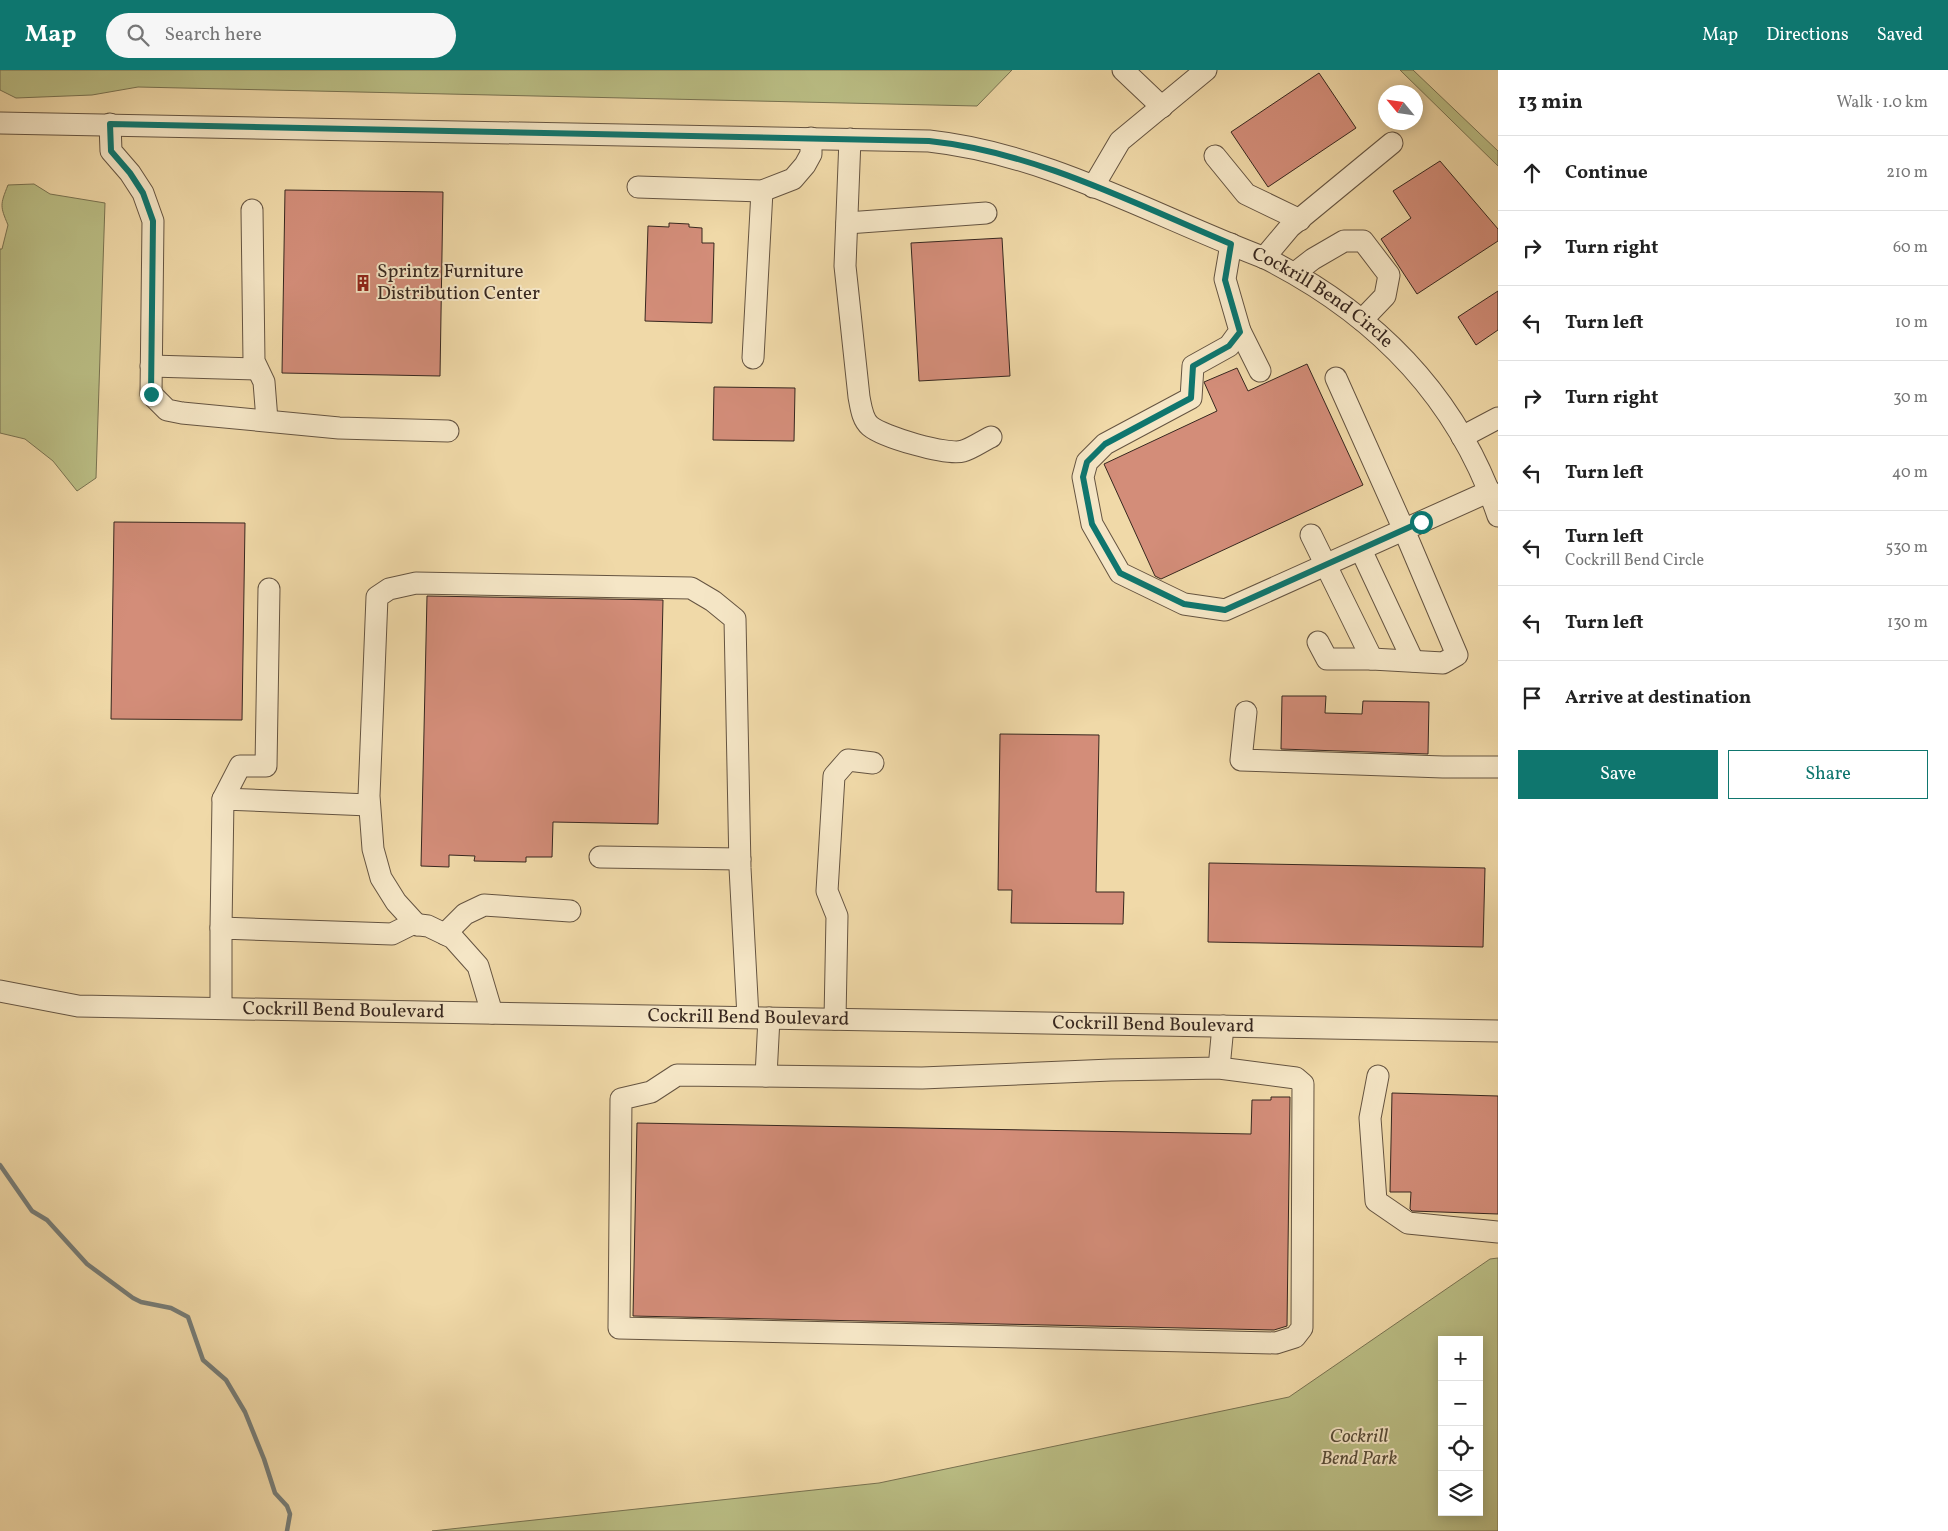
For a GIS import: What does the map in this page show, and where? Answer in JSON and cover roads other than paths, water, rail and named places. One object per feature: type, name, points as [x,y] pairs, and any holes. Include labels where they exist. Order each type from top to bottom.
[{"type":"street","points":[[1123,70],[1162,107]]},
{"type":"street","points":[[1093,187],[1120,141],[1206,70]]},
{"type":"street","name":"Cockrill Bend Circle","points":[[0,123],[929,141],[979,148],[1025,160],[1264,258],[1295,273],[1325,291],[1362,320],[1401,355],[1431,390],[1462,437],[1490,491],[1498,516]]},
{"type":"street","points":[[110,124],[111,151],[130,173],[143,193],[153,221],[151,394],[167,410],[339,428],[448,431]]},
{"type":"street","points":[[638,187],[762,191],[793,179],[805,165],[811,154],[811,138]]},
{"type":"street","points":[[850,139],[846,266],[859,397],[863,417],[869,426],[882,433],[933,450],[962,452],[991,437]]},
{"type":"street","points":[[1264,258],[1290,227],[1392,142]]},
{"type":"street","points":[[1215,156],[1246,194],[1300,220]]},
{"type":"street","points":[[753,358],[762,191]]},
{"type":"street","points":[[252,210],[254,362],[264,382],[267,420]]},
{"type":"street","points":[[847,223],[986,213]]},
{"type":"street","points":[[1295,273],[1313,259],[1344,241],[1363,241],[1390,275],[1385,296],[1362,320]]},
{"type":"street","points":[[1231,244],[1225,280],[1240,332],[1260,371]]},
{"type":"street","points":[[1240,332],[1229,346],[1193,366],[1191,398],[1105,444],[1087,462],[1083,477],[1092,524],[1120,573],[1184,604],[1225,610],[1490,491]]},
{"type":"street","points":[[151,366],[257,369]]},
{"type":"street","points":[[1318,642],[1327,660],[1372,659],[1443,663],[1457,655],[1336,378]]},
{"type":"street","points":[[1462,437],[1498,418]]},
{"type":"street","points":[[1312,536],[1372,659]]},
{"type":"street","points":[[1361,550],[1413,661]]},
{"type":"street","points":[[417,924],[396,902],[381,878],[372,850],[369,805],[377,598],[389,588],[416,584],[690,588],[713,601],[735,619],[740,859],[748,1017]]},
{"type":"street","points":[[221,1008],[222,799],[240,766],[266,766],[269,589]]},
{"type":"street","points":[[1246,712],[1241,760],[1498,767]]},
{"type":"street","points":[[835,1019],[837,916],[827,891],[834,776],[848,760],[873,763]]},
{"type":"street","points":[[222,799],[369,805]]},
{"type":"street","points":[[600,856],[740,859]]},
{"type":"street","points":[[445,934],[465,914],[484,905],[570,911]]},
{"type":"street","points":[[221,928],[392,934],[412,924],[428,926],[453,938],[478,966],[492,1013]]},
{"type":"street","name":"Cockrill Bend Boulevard","points":[[0,991],[78,1006],[1498,1031]]},
{"type":"street","points":[[766,1076],[769,1018]]},
{"type":"street","points":[[1218,1068],[1223,1026]]},
{"type":"street","points":[[1218,1068],[1296,1078],[1303,1084],[1302,1328],[1295,1337],[1276,1343],[619,1328],[621,1099],[651,1092],[677,1075],[922,1078],[1110,1070],[1218,1068]]},
{"type":"street","points":[[1378,1076],[1370,1118],[1376,1201],[1408,1223],[1498,1232]]},
{"type":"waterway","points":[[0,1165],[32,1211],[47,1220],[87,1264],[133,1298],[141,1302],[171,1308],[188,1317],[203,1360],[226,1380],[245,1412],[275,1493],[287,1506],[290,1514],[287,1531]]},
{"type":"place","name":"Sprintz Furniture Distribution Center","points":[[363,283]]},
{"type":"park label","name":"Cockrill Bend Park","points":[[1359,1448]]}]
